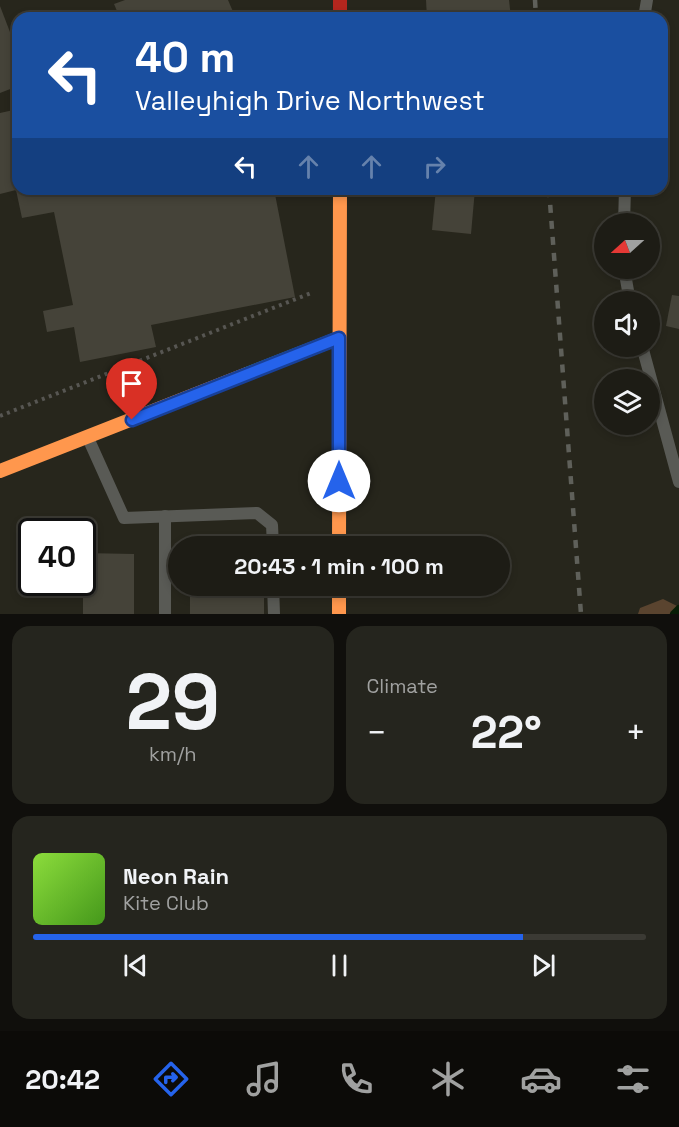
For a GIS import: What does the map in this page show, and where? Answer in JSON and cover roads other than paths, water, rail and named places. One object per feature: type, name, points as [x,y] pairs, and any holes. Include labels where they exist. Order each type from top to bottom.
[{"type":"main road","points":[[339,195],[339,536]]},
{"type":"main road","points":[[0,471],[339,338]]},
{"type":"main road","points":[[339,596],[339,614]]},
{"type":"lane","points":[[624,213],[625,195]]},
{"type":"lane","points":[[645,357],[679,483]]},
{"type":"lane","points":[[88,437],[124,518],[257,513],[272,525],[273,536]]},
{"type":"lane","points":[[165,516],[165,614]]},
{"type":"lane","points":[[273,596],[274,614]]},
{"type":"waterway","points":[[674,614],[679,609]]},
{"type":"railway","points":[[535,0],[536,12]]},
{"type":"railway","points":[[549,195],[581,614]]}]
